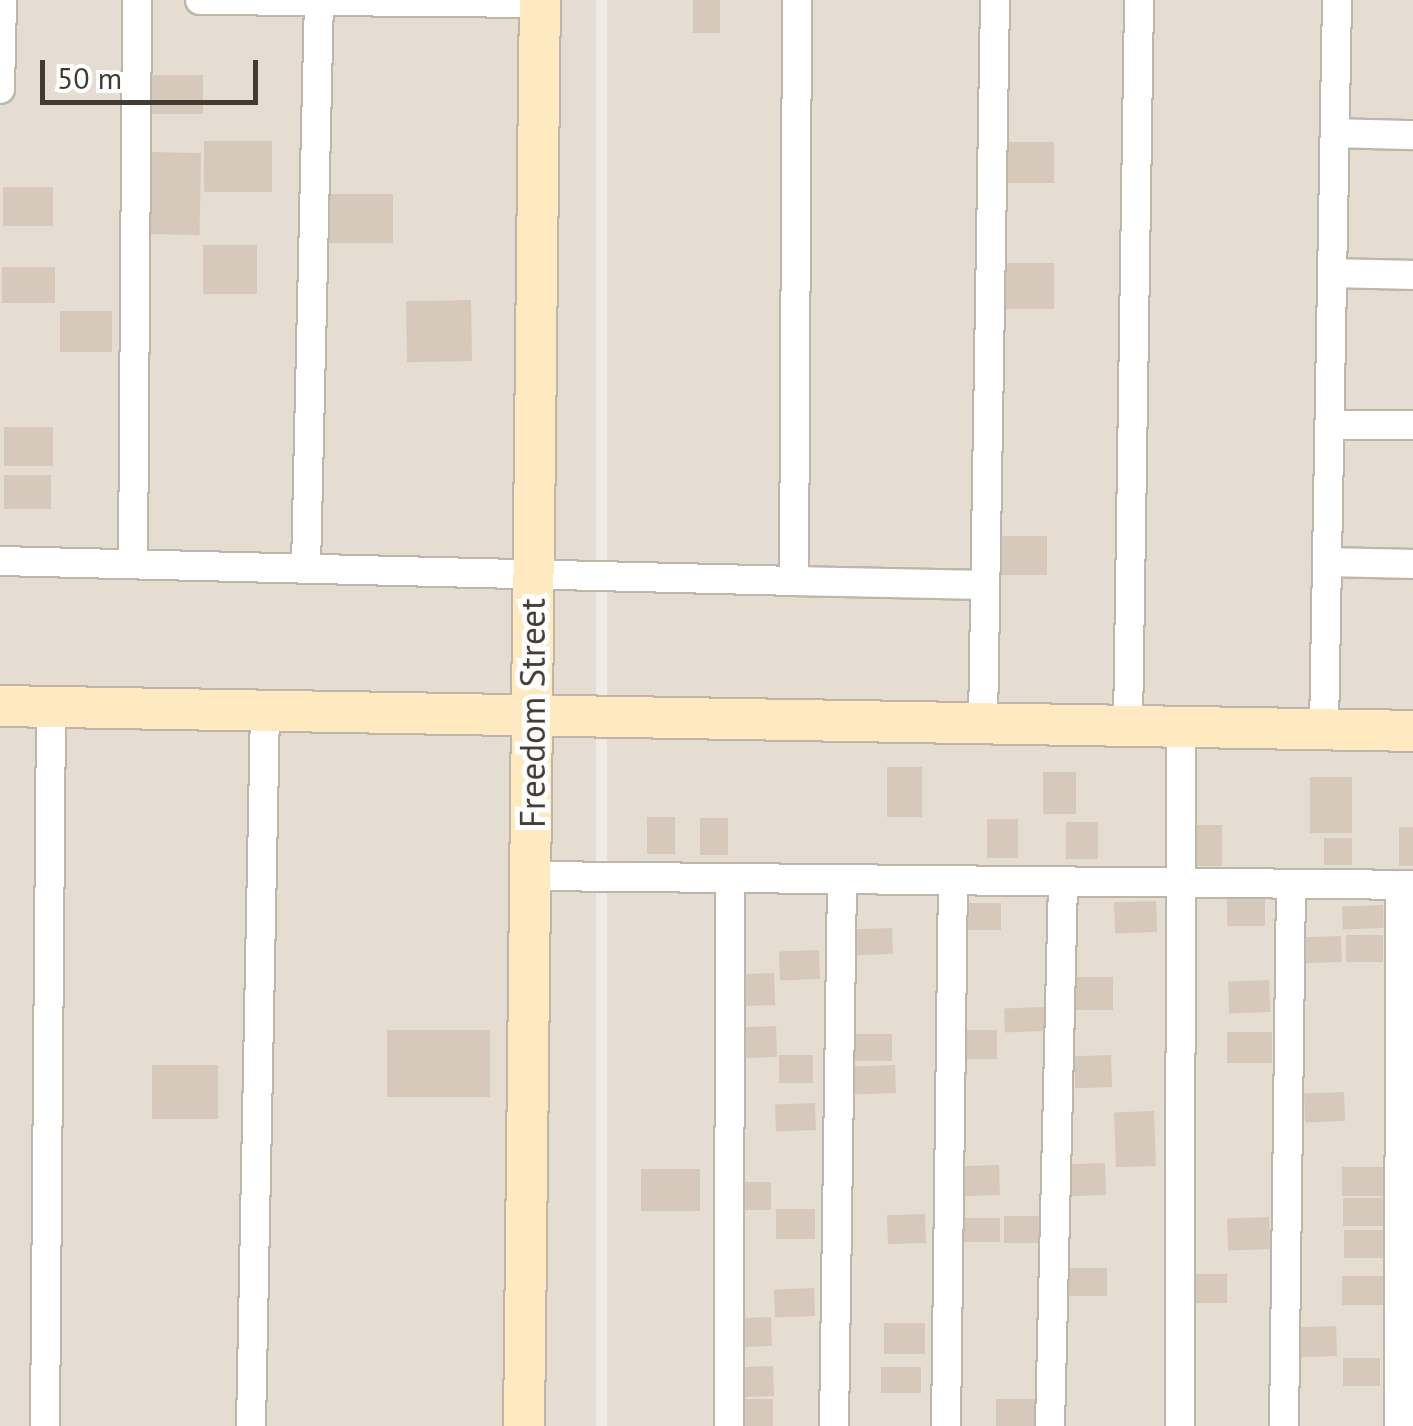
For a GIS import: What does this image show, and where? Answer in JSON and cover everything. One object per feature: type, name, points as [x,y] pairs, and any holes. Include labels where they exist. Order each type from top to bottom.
[{"type":"street","points":[[0,88],[2,0]]},
{"type":"street","points":[[132,564],[136,0]]},
{"type":"street","points":[[200,0],[540,2]]},
{"type":"street","points":[[306,566],[318,0]]},
{"type":"street","points":[[794,581],[797,0]]},
{"type":"street","points":[[982,723],[995,0]]},
{"type":"street","points":[[1128,725],[1140,0]]},
{"type":"street","points":[[1324,729],[1337,0]]},
{"type":"street","name":"Freedom Street","points":[[524,1426],[540,2]]},
{"type":"street","points":[[1335,133],[1413,134]]},
{"type":"street","points":[[1333,273],[1413,276]]},
{"type":"street","points":[[1330,425],[1413,425]]},
{"type":"street","points":[[0,561],[984,586]]},
{"type":"street","points":[[1327,562],[1413,564]]},
{"type":"street","points":[[0,706],[1413,731]]},
{"type":"street","points":[[45,1426],[51,707]]},
{"type":"street","points":[[250,1426],[264,712]]},
{"type":"street","points":[[1180,1426],[1185,882],[1181,726]]},
{"type":"street","points":[[531,876],[1407,885],[1399,1426]]},
{"type":"street","points":[[728,1426],[730,878]]},
{"type":"street","points":[[834,1426],[842,879]]},
{"type":"street","points":[[946,1426],[953,880]]},
{"type":"street","points":[[1050,1426],[1062,881]]},
{"type":"street","points":[[1284,1426],[1291,884]]},
{"type":"shaded area","points":[[0,0],[596,0],[596,1426],[0,1426]]},
{"type":"shaded area","points":[[607,0],[1413,0],[1413,1426],[607,1426]]},
{"type":"building","points":[[693,0],[720,0],[720,33],[693,33]]},
{"type":"building","points":[[149,75],[203,75],[203,114],[149,114]]},
{"type":"building","points":[[204,141],[272,141],[272,192],[204,192]]},
{"type":"building","points":[[1001,142],[1054,142],[1054,183],[1001,183]]},
{"type":"building","points":[[147,152],[201,153],[200,235],[146,234]]},
{"type":"building","points":[[3,187],[53,187],[53,226],[3,226]]},
{"type":"building","points":[[321,194],[393,194],[393,243],[321,243]]},
{"type":"building","points":[[203,245],[257,245],[257,294],[203,294]]},
{"type":"building","points":[[1002,263],[1054,263],[1054,309],[1002,309]]},
{"type":"building","points":[[2,267],[55,267],[55,303],[2,303]]},
{"type":"building","points":[[471,300],[472,361],[407,362],[406,301]]},
{"type":"building","points":[[60,311],[112,311],[112,352],[60,352]]},
{"type":"building","points":[[4,427],[53,427],[53,466],[4,466]]},
{"type":"building","points":[[4,475],[51,475],[51,509],[4,509]]},
{"type":"building","points":[[998,536],[1047,536],[1047,575],[998,575]]},
{"type":"building","points":[[887,767],[922,767],[922,817],[887,817]]},
{"type":"building","points":[[1043,772],[1076,772],[1076,814],[1043,814]]},
{"type":"building","points":[[1310,777],[1352,777],[1352,833],[1310,833]]},
{"type":"building","points":[[647,817],[675,817],[675,854],[647,854]]},
{"type":"building","points":[[700,818],[728,818],[728,855],[700,855]]},
{"type":"building","points":[[987,819],[1018,819],[1018,858],[987,858]]},
{"type":"building","points":[[1066,822],[1098,822],[1098,859],[1066,859]]},
{"type":"building","points":[[1192,825],[1222,825],[1222,866],[1192,866]]},
{"type":"building","points":[[1399,827],[1413,827],[1413,866],[1399,866]]},
{"type":"building","points":[[1324,838],[1352,838],[1352,865],[1324,865]]},
{"type":"building","points":[[1227,898],[1265,898],[1265,926],[1227,926]]},
{"type":"building","points":[[1156,901],[1157,932],[1115,933],[1114,902]]},
{"type":"building","points":[[966,903],[1001,903],[1001,930],[966,930]]},
{"type":"building","points":[[1383,905],[1384,928],[1343,929],[1342,906]]},
{"type":"building","points":[[892,928],[893,954],[856,955],[855,929]]},
{"type":"building","points":[[1346,935],[1383,935],[1383,962],[1346,962]]},
{"type":"building","points":[[1341,936],[1342,962],[1304,963],[1303,937]]},
{"type":"building","points":[[819,950],[820,979],[780,980],[779,951]]},
{"type":"building","points":[[774,973],[775,1005],[738,1006],[737,974]]},
{"type":"building","points":[[1070,977],[1113,977],[1113,1010],[1070,1010]]},
{"type":"building","points":[[1269,980],[1270,1012],[1229,1013],[1228,981]]},
{"type":"building","points":[[1044,1007],[1045,1031],[1005,1032],[1004,1008]]},
{"type":"building","points":[[776,1026],[777,1057],[740,1058],[739,1027]]},
{"type":"building","points":[[387,1030],[490,1030],[490,1097],[387,1097]]},
{"type":"building","points":[[960,1030],[997,1030],[997,1059],[960,1059]]},
{"type":"building","points":[[1227,1032],[1272,1032],[1272,1063],[1227,1063]]},
{"type":"building","points":[[853,1034],[892,1034],[892,1061],[853,1061]]},
{"type":"building","points":[[779,1055],[813,1055],[813,1083],[779,1083]]},
{"type":"building","points":[[1111,1055],[1112,1087],[1075,1088],[1074,1056]]},
{"type":"building","points":[[152,1065],[218,1065],[218,1119],[152,1119]]},
{"type":"building","points":[[895,1065],[896,1093],[855,1094],[854,1066]]},
{"type":"building","points":[[1344,1092],[1345,1121],[1305,1122],[1304,1093]]},
{"type":"building","points":[[815,1103],[816,1130],[776,1131],[775,1104]]},
{"type":"building","points":[[1154,1111],[1156,1166],[1116,1167],[1114,1112]]},
{"type":"building","points":[[1105,1163],[1106,1195],[1070,1196],[1069,1164]]},
{"type":"building","points":[[999,1165],[1000,1195],[962,1196],[961,1166]]},
{"type":"building","points":[[1342,1167],[1383,1167],[1383,1196],[1342,1196]]},
{"type":"building","points":[[641,1169],[700,1169],[700,1211],[641,1211]]},
{"type":"building","points":[[736,1182],[771,1182],[771,1210],[736,1210]]},
{"type":"building","points":[[1343,1198],[1384,1198],[1384,1226],[1343,1226]]},
{"type":"building","points":[[776,1209],[815,1209],[815,1239],[776,1239]]},
{"type":"building","points":[[925,1214],[926,1243],[888,1244],[887,1215]]},
{"type":"building","points":[[1004,1216],[1041,1216],[1041,1243],[1004,1243]]},
{"type":"building","points":[[1269,1217],[1270,1249],[1228,1250],[1227,1218]]},
{"type":"building","points":[[962,1218],[1000,1218],[1000,1242],[962,1242]]},
{"type":"building","points":[[1344,1230],[1385,1230],[1385,1258],[1344,1258]]},
{"type":"building","points":[[1067,1268],[1107,1268],[1107,1296],[1067,1296]]},
{"type":"building","points":[[1188,1274],[1227,1274],[1227,1303],[1188,1303]]},
{"type":"building","points":[[1342,1276],[1384,1276],[1384,1305],[1342,1305]]},
{"type":"building","points":[[814,1288],[815,1316],[775,1317],[774,1289]]},
{"type":"building","points":[[771,1317],[772,1346],[736,1347],[735,1318]]},
{"type":"building","points":[[884,1323],[925,1323],[925,1354],[884,1354]]},
{"type":"building","points":[[1336,1326],[1337,1356],[1297,1357],[1296,1327]]},
{"type":"building","points":[[1343,1358],[1380,1358],[1380,1386],[1343,1386]]},
{"type":"building","points":[[773,1366],[774,1396],[733,1397],[732,1367]]},
{"type":"building","points":[[881,1367],[921,1367],[921,1393],[881,1393]]},
{"type":"building","points":[[735,1399],[773,1399],[773,1426],[735,1426]]},
{"type":"building","points":[[996,1399],[1035,1399],[1035,1426],[996,1426]]}]
